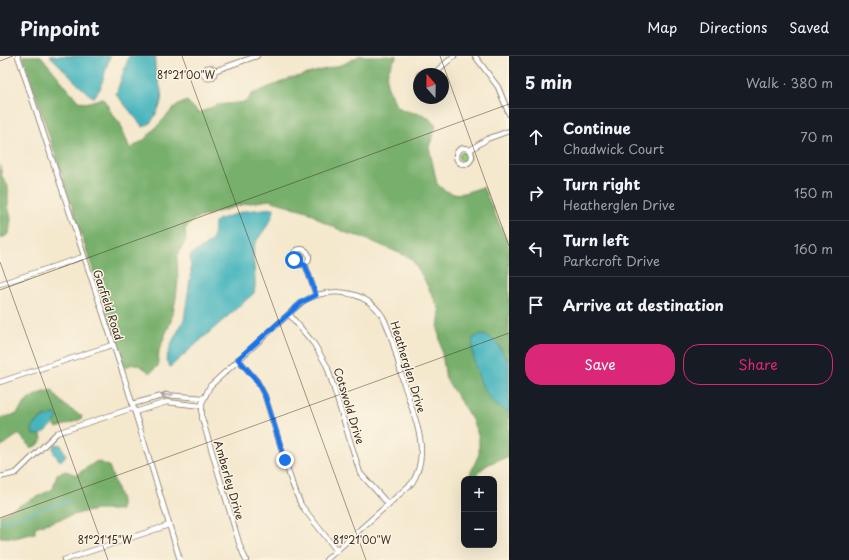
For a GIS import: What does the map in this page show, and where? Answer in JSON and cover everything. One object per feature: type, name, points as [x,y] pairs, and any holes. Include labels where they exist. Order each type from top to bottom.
[{"type":"street","name":"Garfield Road","points":[[18,56],[133,408],[180,560]]},
{"type":"street","points":[[214,72],[257,56]]},
{"type":"street","points":[[439,68],[454,56]]},
{"type":"street","points":[[475,56],[498,87],[509,114]]},
{"type":"street","points":[[470,150],[487,139],[509,131]]},
{"type":"street","points":[[0,284],[83,256]]},
{"type":"street","points":[[305,264],[316,295]]},
{"type":"street","name":"Heatherglen Drive","points":[[202,402],[214,381],[302,302],[316,295],[337,291],[352,294],[366,301],[383,318],[422,449],[420,464],[412,483],[388,505]]},
{"type":"street","name":"Cotswold Drive","points":[[289,314],[314,344],[327,366],[360,473],[388,505]]},
{"type":"street","points":[[0,382],[112,345]]},
{"type":"street","points":[[238,359],[257,381],[265,396],[292,483],[301,505],[337,551]]},
{"type":"street","points":[[0,477],[16,473],[57,433],[133,408],[166,394],[202,402]]},
{"type":"street","points":[[133,408],[167,402],[202,402]]},
{"type":"street","name":"Amberley Drive","points":[[202,402],[205,430],[240,546],[246,560]]},
{"type":"street","points":[[326,560],[388,505]]},
{"type":"street","points":[[64,560],[169,525]]},
{"type":"green space","points":[[23,56],[41,56],[78,101],[86,103],[103,98],[112,114],[120,123],[130,149],[145,139],[176,106],[187,101],[199,113],[217,105],[246,102],[252,94],[289,79],[344,64],[359,56],[397,56],[388,71],[387,85],[397,106],[410,112],[424,115],[436,126],[429,147],[437,184],[444,190],[453,194],[464,193],[483,187],[509,246],[509,457],[489,464],[480,470],[476,476],[469,476],[479,454],[479,437],[471,418],[446,379],[438,328],[440,311],[423,277],[411,258],[362,237],[349,234],[325,223],[307,211],[269,200],[244,204],[195,219],[185,229],[186,239],[177,258],[178,280],[176,298],[171,321],[159,350],[158,366],[150,373],[141,366],[135,364],[125,368]]},
{"type":"green space","points":[[462,152],[466,152],[468,153],[468,161],[462,162],[459,159],[459,155]]},
{"type":"green space","points":[[0,164],[2,177],[8,186],[8,205],[11,219],[9,234],[0,239]]},
{"type":"green space","points":[[301,250],[305,252],[307,256],[305,260],[301,262],[297,260],[295,256],[297,252]]},
{"type":"green space","points":[[52,390],[65,405],[82,416],[81,419],[57,428],[53,423],[58,418],[55,414],[41,418],[35,424],[36,435],[41,434],[42,440],[38,445],[31,448],[19,434],[0,447],[0,418],[17,414],[28,400],[40,393]]},
{"type":"green space","points":[[97,461],[109,466],[121,500],[121,510],[96,510],[80,513],[35,527],[35,533],[15,538],[0,537],[0,515],[53,489],[57,474],[66,471],[76,475]]},
{"type":"water","points":[[50,56],[110,56],[100,89],[94,97],[79,85]]},
{"type":"water","points":[[129,56],[156,56],[155,69],[162,97],[158,110],[152,120],[148,125],[143,127],[116,94]]},
{"type":"water","points":[[274,208],[272,217],[255,244],[253,255],[255,281],[254,293],[170,367],[166,360],[172,342],[184,320],[191,273],[190,256],[211,241],[214,226],[217,220],[245,211]]},
{"type":"water","points":[[479,335],[488,336],[498,344],[509,364],[509,412],[500,408],[492,401],[480,381],[476,370],[473,348],[473,338]]},
{"type":"water","points":[[55,414],[58,418],[44,433],[37,435],[33,434],[32,429],[36,423]]},
{"type":"water","points":[[55,444],[61,445],[66,455],[62,460],[59,460],[54,453],[53,448]]},
{"type":"waterway","points":[[0,523],[70,500]]},
{"type":"route","points":[[285,460],[262,388],[238,359],[302,302],[316,295],[305,264],[297,264],[294,260]]}]
